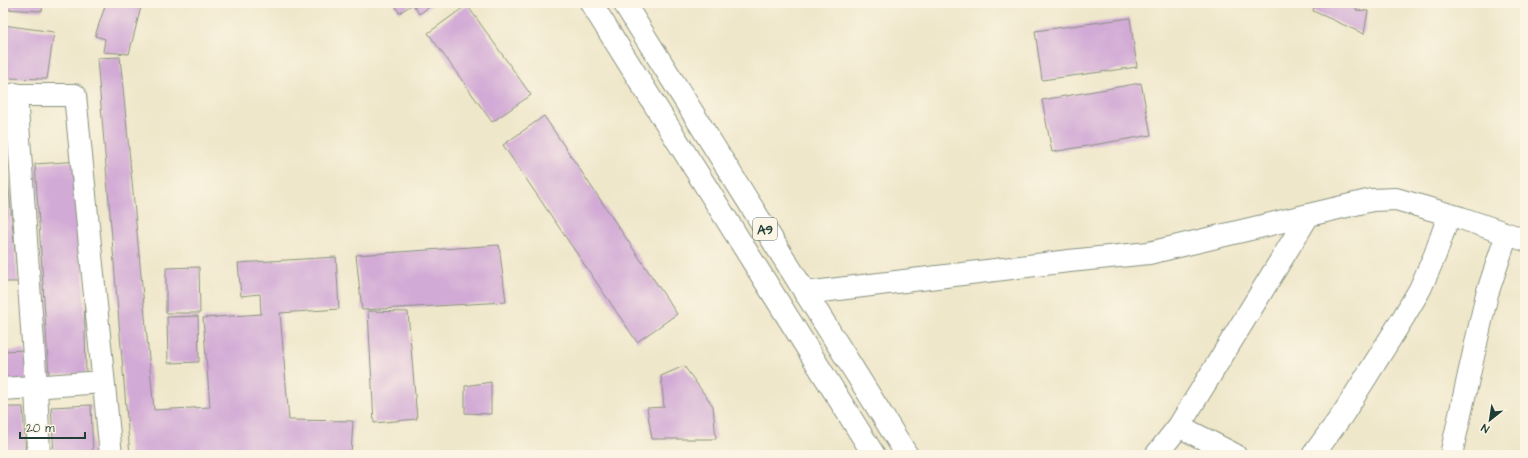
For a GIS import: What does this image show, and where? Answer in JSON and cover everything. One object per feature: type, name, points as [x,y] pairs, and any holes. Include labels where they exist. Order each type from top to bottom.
[{"type":"main road","name":"A9","points":[[591,3],[874,455]]},
{"type":"main road","name":"A9","points":[[624,3],[907,455]]},
{"type":"main road","points":[[39,455],[36,387],[10,94],[75,95],[111,455]]},
{"type":"main road","points":[[806,293],[1069,261],[1149,253],[1372,200],[1396,199],[1516,237],[1487,294],[1452,455]]},
{"type":"main road","points":[[1313,455],[1343,414],[1420,289],[1435,255],[1449,215]]},
{"type":"main road","points":[[1156,455],[1179,426],[1308,216]]},
{"type":"main road","points":[[3,389],[103,382]]},
{"type":"main road","points":[[1179,426],[1235,455]]},
{"type":"building","points":[[3,3],[43,3],[42,11],[3,9]]},
{"type":"building","points":[[106,3],[142,3],[129,54],[103,52],[105,39],[95,36]]},
{"type":"building","points":[[394,3],[435,3],[419,14],[413,4],[399,13]]},
{"type":"building","points":[[1315,3],[1357,3],[1356,10],[1368,11],[1364,34],[1313,11]]},
{"type":"building","points":[[467,5],[531,95],[492,122],[428,33]]},
{"type":"building","points":[[1130,18],[1137,67],[1042,80],[1035,31]]},
{"type":"building","points":[[3,25],[54,32],[47,79],[3,78]]},
{"type":"building","points":[[120,57],[154,410],[210,407],[203,318],[261,314],[260,294],[241,296],[238,263],[336,257],[339,309],[280,313],[289,420],[353,421],[351,455],[130,455],[97,58]]},
{"type":"building","points":[[1141,83],[1151,135],[1052,152],[1042,100]]},
{"type":"building","points":[[544,116],[677,314],[637,342],[503,145]]},
{"type":"building","points":[[81,161],[86,373],[49,376],[35,164]]},
{"type":"building","points":[[3,170],[7,170],[18,282],[3,282]]},
{"type":"building","points":[[499,245],[506,302],[362,310],[356,255]]},
{"type":"building","points":[[199,267],[200,313],[166,313],[166,268]]},
{"type":"building","points":[[368,311],[408,312],[417,419],[374,423]]},
{"type":"building","points":[[198,316],[199,362],[168,363],[167,317]]},
{"type":"building","points":[[25,350],[28,382],[3,384],[3,351]]},
{"type":"building","points":[[684,366],[713,406],[716,439],[652,439],[647,408],[664,407],[661,376]]},
{"type":"building","points":[[491,382],[491,414],[465,413],[465,386]]},
{"type":"building","points":[[91,405],[93,455],[54,455],[51,407]]},
{"type":"building","points":[[3,407],[23,407],[26,455],[3,455]]}]
